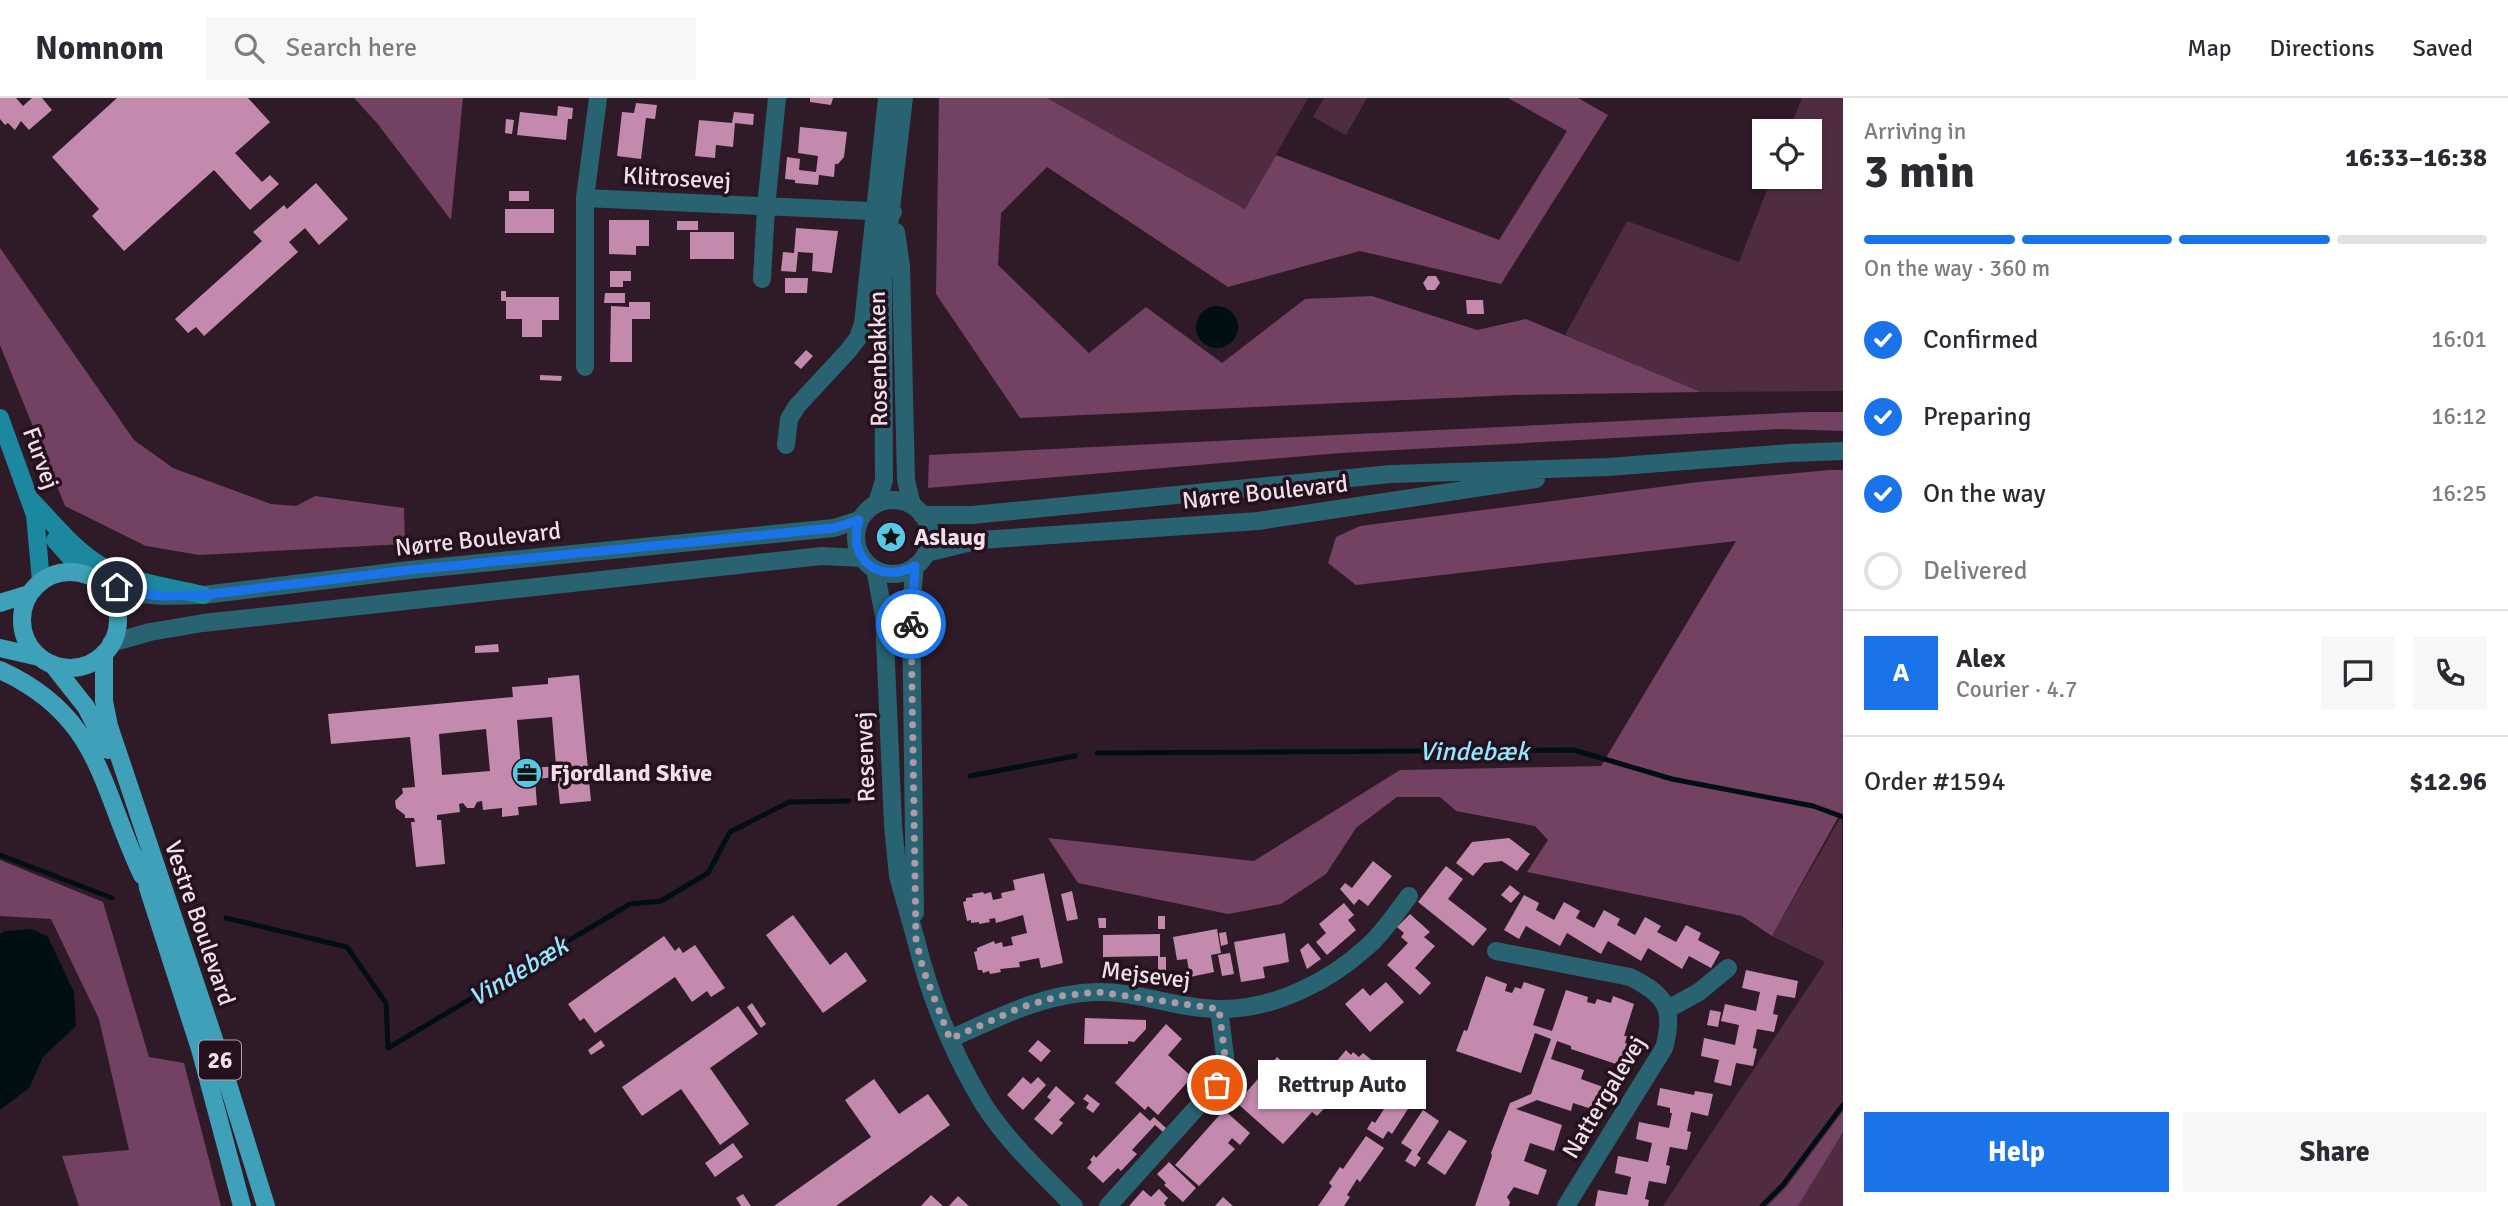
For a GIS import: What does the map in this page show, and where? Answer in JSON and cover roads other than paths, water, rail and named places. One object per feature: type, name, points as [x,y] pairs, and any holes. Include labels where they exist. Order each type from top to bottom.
[{"type":"main road","name":"Furvej","points":[[0,418],[33,508],[35,587]]},
{"type":"main road","name":"Furvej","points":[[33,508],[93,578]]},
{"type":"main road","points":[[33,508],[102,566],[122,575],[203,595]]},
{"type":"main road","points":[[0,603],[35,587],[55,574],[70,571],[93,578]]},
{"type":"main road","name":"26","points":[[93,578],[116,605],[117,631],[108,648]]},
{"type":"main road","name":"26","points":[[35,587],[23,607],[24,634],[30,647],[46,661]]},
{"type":"main road","points":[[0,648],[66,668],[93,662],[108,648]]},
{"type":"main road","name":"Vestre Boulevard","points":[[108,648],[104,701],[109,726],[214,1039],[266,1206]]},
{"type":"main road","name":"Vestre Boulevard","points":[[46,661],[86,707],[108,750],[143,856],[148,887],[200,1049],[242,1206]]},
{"type":"main road","name":"26","points":[[0,670],[51,701],[70,720],[88,746],[109,788],[134,858],[148,887]]},
{"type":"street","name":"Klitrosevej","points":[[584,367],[585,198],[598,98]]},
{"type":"street","name":"Klitrosevej","points":[[762,279],[765,207],[777,98]]},
{"type":"street","points":[[786,445],[789,419],[797,406],[858,338],[863,324],[887,98]]},
{"type":"street","name":"Rosenbakken","points":[[877,503],[884,480],[883,276],[893,212],[904,98]]},
{"type":"street","name":"Klitrosevej","points":[[585,198],[893,212]]},
{"type":"street","name":"Rosenbakken","points":[[893,212],[901,266],[906,480],[917,510]]},
{"type":"street","name":"Nørre Boulevard","points":[[917,510],[972,515],[1391,474],[1608,467],[1843,451]]},
{"type":"street","name":"Nørre Boulevard","points":[[920,560],[980,540],[1258,520],[1608,467]]},
{"type":"street","points":[[108,648],[150,632],[204,623],[822,556],[869,564],[895,574],[920,560],[930,534],[917,510],[894,500],[877,503],[867,510],[859,520],[856,540],[869,564]]},
{"type":"street","name":"Nørre Boulevard","points":[[93,578],[140,594],[203,595],[410,570],[834,528],[859,520]]},
{"type":"street","name":"Resenvej","points":[[916,940],[911,605],[920,560]]},
{"type":"street","name":"Resenvej","points":[[869,564],[884,616],[892,825],[898,876],[923,969],[950,1039],[985,1106],[1030,1161],[1074,1206]]},
{"type":"street","name":"Mejsevej","points":[[950,1039],[1022,1007],[1069,995],[1098,992],[1219,1009],[1293,995],[1335,973],[1370,944],[1409,896]]},
{"type":"street","points":[[1496,951],[1630,977],[1661,997],[1668,1009],[1699,992],[1728,968]]},
{"type":"street","name":"Mejsevej","points":[[1108,1206],[1217,1085],[1226,1064],[1219,1009]]},
{"type":"street","name":"Nattergalevej","points":[[1566,1206],[1664,1048],[1669,1030],[1668,1009]]},
{"type":"waterway","name":"Vindebæk","points":[[1097,753],[1574,750],[1672,779],[1813,806],[1843,817]]},
{"type":"waterway","name":"Vindebæk","points":[[970,776],[1075,756]]},
{"type":"waterway","name":"Vindebæk","points":[[226,918],[347,947],[386,1003],[388,1048],[630,904],[661,901],[708,873],[730,832],[789,802],[849,801]]},
{"type":"waterway","points":[[0,855],[112,898]]},
{"type":"waterway","points":[[1762,1206],[1783,1185],[1843,1105]]},
{"type":"place","name":"Aslaug","points":[[891,537]]},
{"type":"place","name":"Fjordland Skive","points":[[527,773]]},
{"type":"place","name":"Rettrup Auto","points":[[1217,1085]]}]
